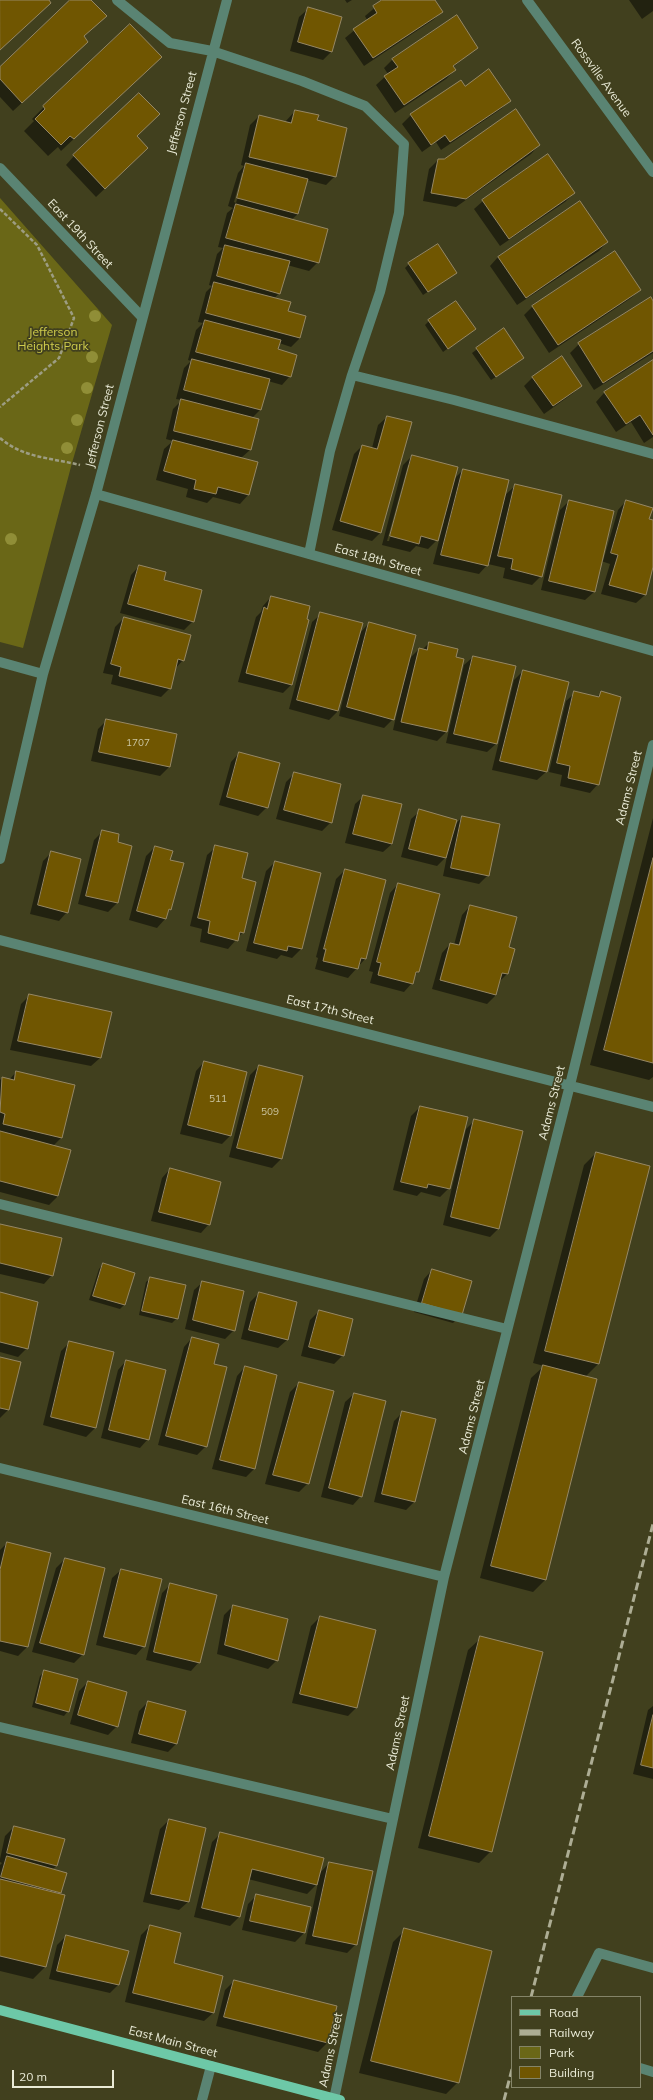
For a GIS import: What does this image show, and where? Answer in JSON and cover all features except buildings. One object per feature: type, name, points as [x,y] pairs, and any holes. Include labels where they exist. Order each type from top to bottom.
[{"type":"main road","name":"East Main Street","points":[[0,2010],[337,2099]]},
{"type":"street","points":[[117,0],[170,43],[212,51],[302,81],[365,106],[404,144],[399,213],[380,292],[352,375],[330,451],[309,554]]},
{"type":"street","name":"Jefferson Street","points":[[0,859],[43,674],[96,494],[212,51],[227,0]]},
{"type":"street","name":"Rossville Avenue","points":[[527,0],[653,172]]},
{"type":"street","name":"East 19th Street","points":[[0,168],[142,317]]},
{"type":"street","points":[[352,375],[454,400],[653,454]]},
{"type":"street","name":"East 18th Street","points":[[96,494],[653,651]]},
{"type":"street","points":[[0,662],[43,674]]},
{"type":"street","name":"Adams Street","points":[[337,2099],[393,1819],[444,1578],[570,1085],[653,745]]},
{"type":"street","name":"East 17th Street","points":[[0,940],[653,1107]]},
{"type":"street","points":[[0,1204],[507,1330]]},
{"type":"street","name":"East 16th Street","points":[[0,1468],[444,1578]]},
{"type":"street","points":[[0,1727],[393,1819]]},
{"type":"street","points":[[578,1996],[599,1953],[653,1968]]},
{"type":"street","points":[[202,2100],[211,2066]]},
{"type":"street","points":[[641,2068],[653,2072]]},
{"type":"path","points":[[0,209],[37,245],[74,318],[59,358],[0,407]]},
{"type":"path","points":[[0,438],[9,446],[37,457],[72,463],[102,471]]},
{"type":"green space","name":"Jefferson Heights Park","points":[[0,198],[112,325],[72,463],[23,648],[0,642]]},
{"type":"railway","points":[[531,1996],[653,1524]]},
{"type":"railway","points":[[504,2100],[511,2073]]}]
